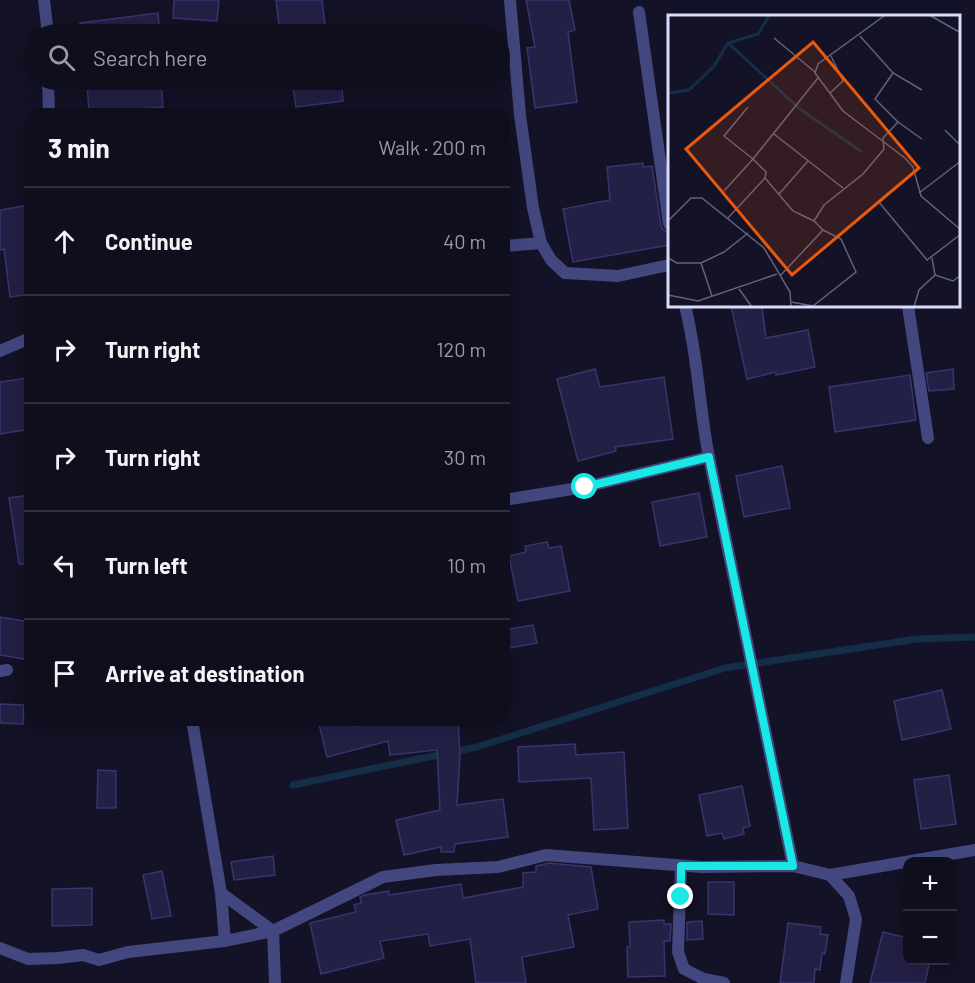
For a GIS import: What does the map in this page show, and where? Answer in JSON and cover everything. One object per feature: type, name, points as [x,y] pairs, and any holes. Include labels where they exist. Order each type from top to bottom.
[{"type":"street","points":[[44,0],[47,24]]},
{"type":"street","points":[[510,0],[520,115],[533,208],[541,243],[551,260],[565,273],[618,276],[668,265]]},
{"type":"street","points":[[639,12],[668,217]]},
{"type":"street","points":[[48,90],[49,108]]},
{"type":"street","points":[[510,246],[541,243]]},
{"type":"street","points":[[686,308],[692,330],[702,419],[709,457],[793,866]]},
{"type":"street","points":[[908,308],[928,438]]},
{"type":"street","points":[[0,351],[24,341]]},
{"type":"street","points":[[510,499],[585,487],[709,457]]},
{"type":"street","points":[[193,726],[221,893],[225,941]]},
{"type":"street","points":[[0,948],[28,959],[83,955],[99,960],[128,952],[225,941],[273,931],[383,877],[436,870],[498,867],[546,855],[681,866],[793,866],[830,875],[975,850]]},
{"type":"street","points":[[681,866],[678,952],[684,969],[704,979],[723,983]]},
{"type":"street","points":[[830,875],[849,896],[856,919],[846,983]]},
{"type":"street","points":[[221,893],[273,931]]},
{"type":"street","points":[[273,931],[275,983]]},
{"type":"building","points":[[174,0],[219,0],[217,21],[173,18]]},
{"type":"building","points":[[276,0],[322,0],[325,24],[279,24]]},
{"type":"building","points":[[526,0],[569,0],[575,30],[568,32],[577,102],[535,108],[527,48],[535,47]]},
{"type":"building","points":[[158,13],[159,24],[80,24]]},
{"type":"building","points":[[88,90],[162,90],[163,107],[89,108]]},
{"type":"building","points":[[293,90],[342,90],[343,101],[296,107]]},
{"type":"building","points":[[643,163],[643,167],[652,166],[661,225],[663,230],[668,232],[668,245],[573,262],[563,209],[610,200],[607,167]]},
{"type":"building","points":[[24,206],[24,295],[10,297],[4,249],[0,250],[0,210]]},
{"type":"building","points":[[731,308],[762,308],[766,338],[808,330],[815,367],[776,375],[776,372],[747,379]]},
{"type":"building","points":[[595,369],[600,387],[664,377],[673,439],[615,447],[616,451],[578,461],[557,379]]},
{"type":"building","points":[[953,369],[954,389],[929,391],[926,373]]},
{"type":"building","points":[[910,375],[916,420],[835,432],[829,387]]},
{"type":"building","points":[[24,378],[24,430],[0,434],[0,382]]},
{"type":"building","points":[[782,466],[790,508],[744,517],[736,476]]},
{"type":"building","points":[[699,493],[707,537],[660,546],[652,502]]},
{"type":"building","points":[[24,496],[24,564],[19,564],[9,498]]},
{"type":"building","points":[[547,542],[549,548],[561,546],[570,591],[518,601],[510,556],[526,552],[525,546]]},
{"type":"building","points":[[0,617],[24,621],[24,659],[0,655]]},
{"type":"building","points":[[533,625],[537,643],[510,648],[510,629]]},
{"type":"building","points":[[942,690],[951,729],[902,740],[894,701]]},
{"type":"building","points":[[0,704],[24,705],[23,724],[0,723]]},
{"type":"building","points":[[319,726],[458,726],[460,756],[457,805],[503,799],[508,837],[455,844],[454,852],[441,852],[441,847],[404,855],[396,820],[440,810],[437,750],[390,755],[388,741],[327,757]]},
{"type":"building","points":[[575,744],[576,755],[624,752],[628,828],[594,830],[591,778],[519,782],[518,747]]},
{"type":"building","points":[[98,770],[116,771],[116,808],[97,808]]},
{"type":"building","points":[[949,775],[956,824],[921,829],[914,780]]},
{"type":"building","points":[[742,786],[750,826],[743,828],[744,834],[724,839],[722,833],[707,836],[699,795]]},
{"type":"building","points":[[273,856],[275,875],[234,880],[231,862]]},
{"type":"building","points":[[549,863],[591,867],[598,909],[568,915],[574,947],[522,957],[526,983],[476,983],[470,939],[430,946],[428,934],[380,941],[384,958],[321,974],[310,923],[356,912],[354,905],[361,903],[360,897],[389,891],[389,895],[461,884],[463,898],[523,887],[523,873],[536,872],[536,866]]},
{"type":"building","points":[[162,871],[171,916],[152,919],[143,875]]},
{"type":"building","points":[[708,882],[734,882],[734,915],[708,914]]},
{"type":"building","points":[[92,888],[92,925],[52,926],[52,889]]},
{"type":"building","points":[[664,920],[664,924],[671,924],[670,941],[664,941],[665,976],[628,977],[629,922]]},
{"type":"building","points":[[702,921],[703,939],[687,940],[687,922]]},
{"type":"building","points":[[788,923],[821,927],[820,934],[828,935],[825,954],[822,953],[820,970],[815,969],[814,983],[780,983]]},
{"type":"building","points":[[883,932],[903,937],[903,965],[929,965],[925,983],[870,983]]},
{"type":"waterway","points":[[293,785],[477,747],[725,668],[917,639],[975,637]]},
{"type":"route","points":[[585,487],[709,457],[793,866],[681,866],[681,897]]}]
